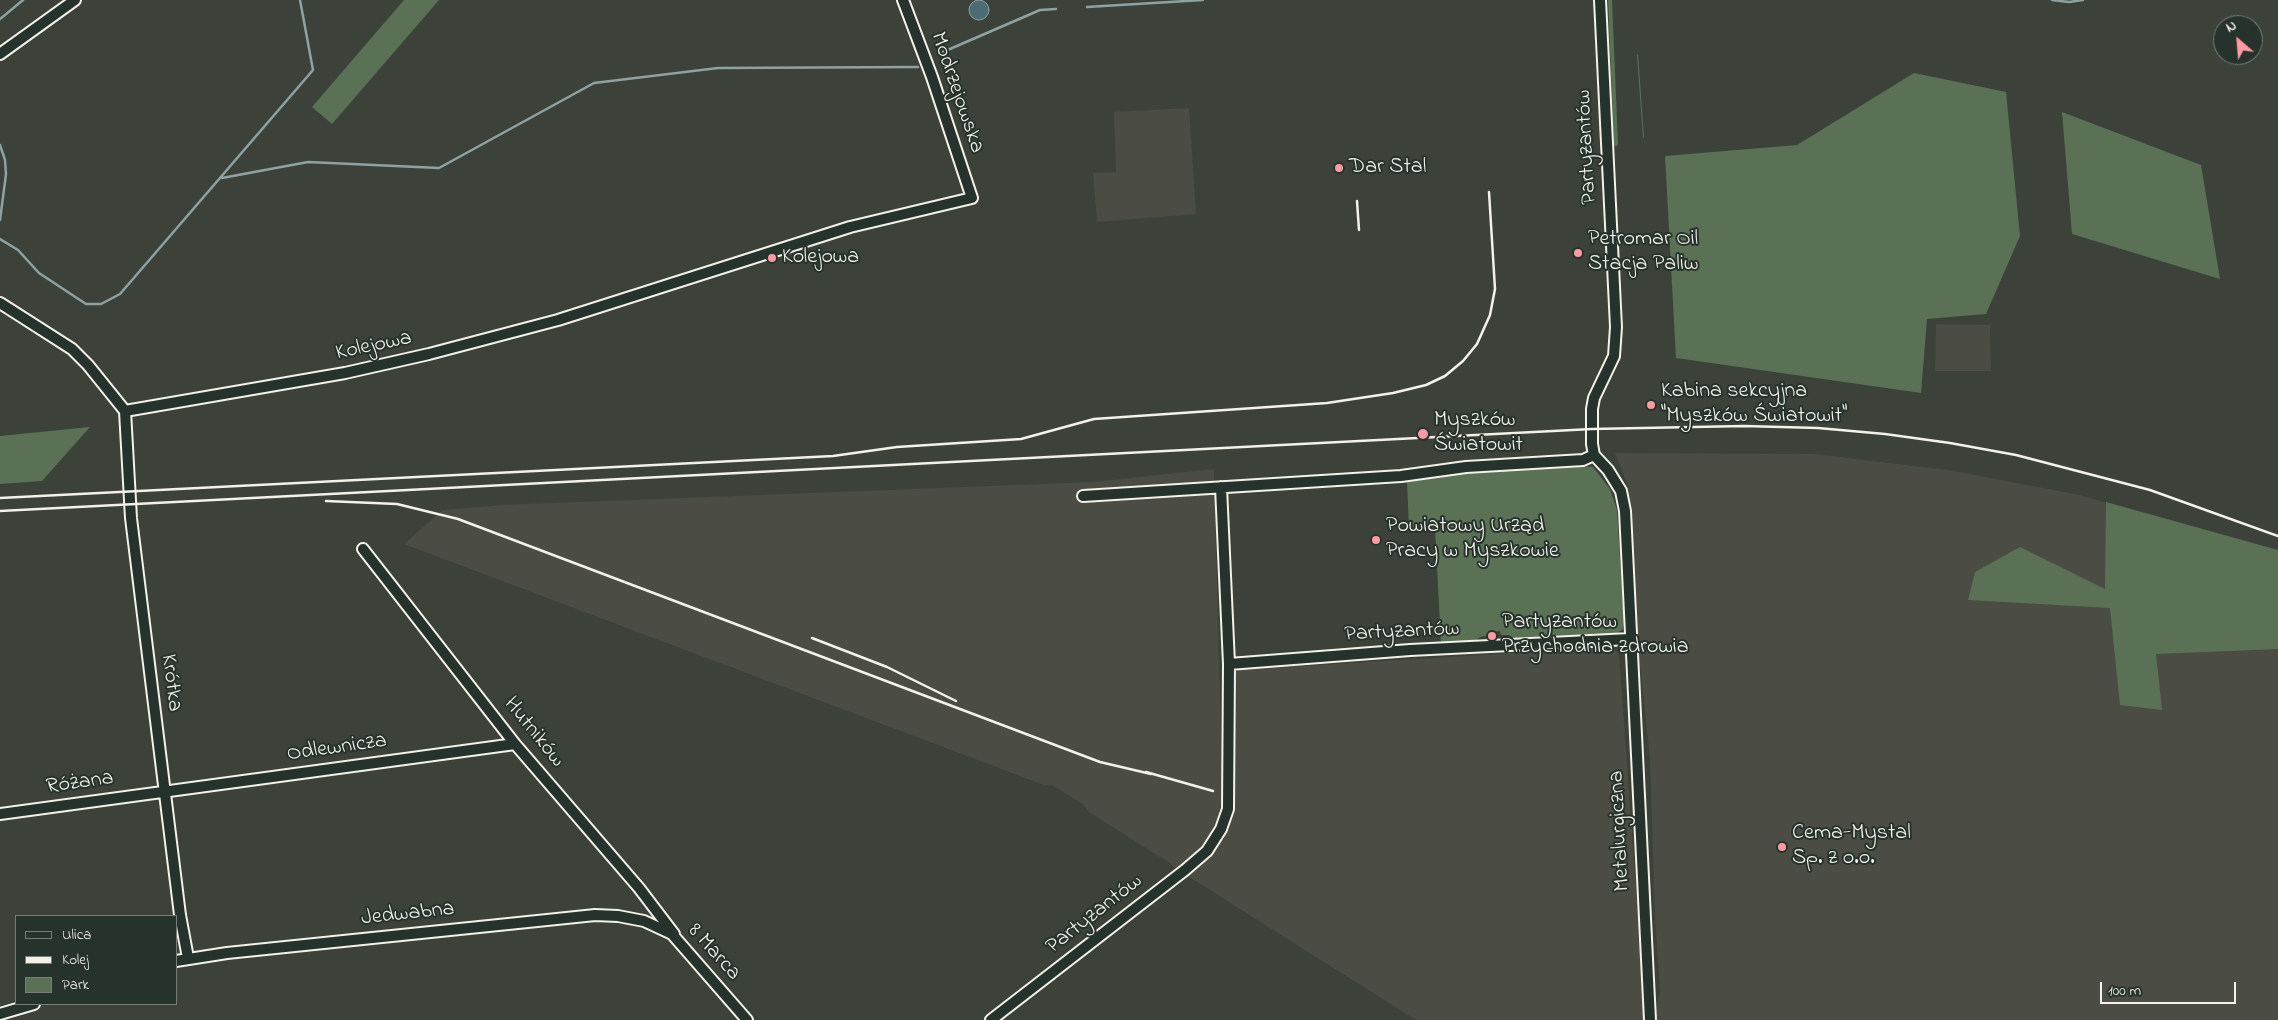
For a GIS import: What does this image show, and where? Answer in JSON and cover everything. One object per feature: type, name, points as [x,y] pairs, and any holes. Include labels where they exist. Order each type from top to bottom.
[{"type":"street","points":[[0,54],[75,0]]},
{"type":"street","name":"Modrzejowska","points":[[903,0],[929,68],[972,198]]},
{"type":"street","name":"Partyzantów","points":[[1594,455],[1592,409],[1594,398],[1614,356],[1616,327],[1600,0]]},
{"type":"street","name":"Kolejowa","points":[[125,411],[345,372],[429,354],[558,320],[850,227],[972,198]]},
{"type":"street","points":[[0,302],[72,349],[88,365],[125,411]]},
{"type":"street","name":"Krótka","points":[[125,411],[131,518],[180,915],[188,958]]},
{"type":"street","points":[[1082,496],[1401,476],[1466,467],[1583,460],[1594,455],[1608,470],[1620,491],[1625,511],[1630,639]]},
{"type":"street","points":[[1221,487],[1229,664]]},
{"type":"street","name":"Hutników","points":[[363,549],[515,744],[639,888],[677,939]]},
{"type":"street","name":"Partyzantów","points":[[991,1020],[1207,851],[1221,829],[1228,810],[1229,664],[1410,650],[1630,639]]},
{"type":"street","name":"Metalurgiczna","points":[[1630,639],[1650,1020]]},
{"type":"street","name":"Odlewnicza","points":[[165,792],[515,744]]},
{"type":"street","name":"Różana","points":[[0,814],[165,792]]},
{"type":"street","name":"Jedwabna","points":[[178,961],[188,958],[595,916],[618,916],[644,921]]},
{"type":"street","name":"8 Marca","points":[[644,921],[662,928],[677,939],[748,1020]]},
{"type":"street","points":[[0,1014],[31,1005]]},
{"type":"shaded area","points":[[1189,108],[1196,214],[1097,222],[1093,173],[1116,172],[1114,112]]},
{"type":"shaded area","points":[[1936,324],[1990,325],[1991,371],[1935,371]]},
{"type":"shaded area","points":[[1615,453],[1813,454],[1948,470],[2080,495],[2229,540],[2278,563],[2278,1020],[1656,1020],[1656,1009],[1660,991],[1655,917],[1650,760],[1635,616],[1628,486]]},
{"type":"shaded area","points":[[1214,469],[1222,780],[1221,805],[1214,832],[1193,858],[1177,870],[1171,864],[1089,812],[1083,804],[1052,785],[1044,785],[404,544],[443,510],[503,505],[1093,482]]},
{"type":"shaded area","points":[[1611,647],[1619,654],[1638,917],[1642,935],[1645,1020],[1416,1020],[1186,875],[1214,851],[1232,820],[1235,673],[1240,670]]},
{"type":"green space","points":[[404,0],[439,0],[332,124],[312,107]]},
{"type":"green space","points":[[1608,0],[1612,0],[1618,144],[1616,147],[1614,145]]},
{"type":"green space","points":[[1637,55],[1644,137],[1643,138]]},
{"type":"green space","points":[[1914,73],[2006,92],[2020,236],[1986,314],[1927,319],[1921,393],[1676,358],[1665,156],[1797,145]]},
{"type":"green space","points":[[2062,112],[2201,165],[2220,279],[2072,234]]},
{"type":"green space","points":[[90,427],[42,481],[0,484],[0,436]]},
{"type":"green space","points":[[1593,467],[1610,489],[1617,510],[1624,624],[1622,630],[1615,634],[1516,639],[1509,635],[1501,635],[1500,631],[1491,632],[1490,635],[1480,637],[1475,641],[1441,643],[1435,528],[1409,528],[1407,480],[1467,471]]},
{"type":"green space","points":[[2106,502],[2278,550],[2278,649],[2156,654],[2162,710],[2120,705],[2110,608],[1968,600],[1975,572],[2020,547],[2105,589]]},
{"type":"water","points":[[979,0],[986,3],[989,10],[986,17],[979,20],[972,17],[969,10],[972,3]]},
{"type":"waterway","points":[[0,19],[23,0]]},
{"type":"waterway","points":[[0,239],[18,250],[39,273],[86,304],[101,304],[120,294],[313,70],[300,0]]},
{"type":"waterway","points":[[1087,7],[1203,0]]},
{"type":"waterway","points":[[2052,0],[2069,2],[2083,0]]},
{"type":"waterway","points":[[943,52],[1040,10],[1056,9]]},
{"type":"waterway","points":[[222,178],[308,162],[439,168],[594,83],[718,68],[918,67]]},
{"type":"waterway","points":[[0,145],[5,160],[6,174],[0,220]]},
{"type":"railway","points":[[0,498],[833,456],[897,447],[1021,439],[1094,419],[1327,403],[1393,393],[1426,385],[1445,376],[1463,361],[1477,344],[1490,315],[1495,289],[1489,192]]},
{"type":"railway","points":[[1357,201],[1359,230]]},
{"type":"railway","points":[[0,511],[1592,429],[1744,426],[1818,428],[1885,434],[2016,455],[2150,490],[2278,536]]},
{"type":"railway","points":[[326,501],[397,504],[458,519],[1100,762],[1151,774]]},
{"type":"railway","points":[[812,638],[887,667],[956,701]]},
{"type":"railway","points":[[1146,772],[1213,791]]},
{"type":"place","name":"Dar Stal","points":[[1339,168]]},
{"type":"place","name":"Petromar Oil Stacja Paliw","points":[[1578,253]]},
{"type":"place","name":"Kolejowa","points":[[772,258]]},
{"type":"place","name":"Kabina sekcyjna \"Myszków Światowit\"","points":[[1651,405]]},
{"type":"place","name":"Myszków Światowit","points":[[1423,434]]},
{"type":"place","name":"Powiatowy Urząd Pracy w Myszkowie","points":[[1376,540]]},
{"type":"place","name":"Partyzantów Przychodnia zdrowia","points":[[1492,636]]},
{"type":"place","name":"Cema-Mystal Sp. z o.o.","points":[[1782,847]]}]
